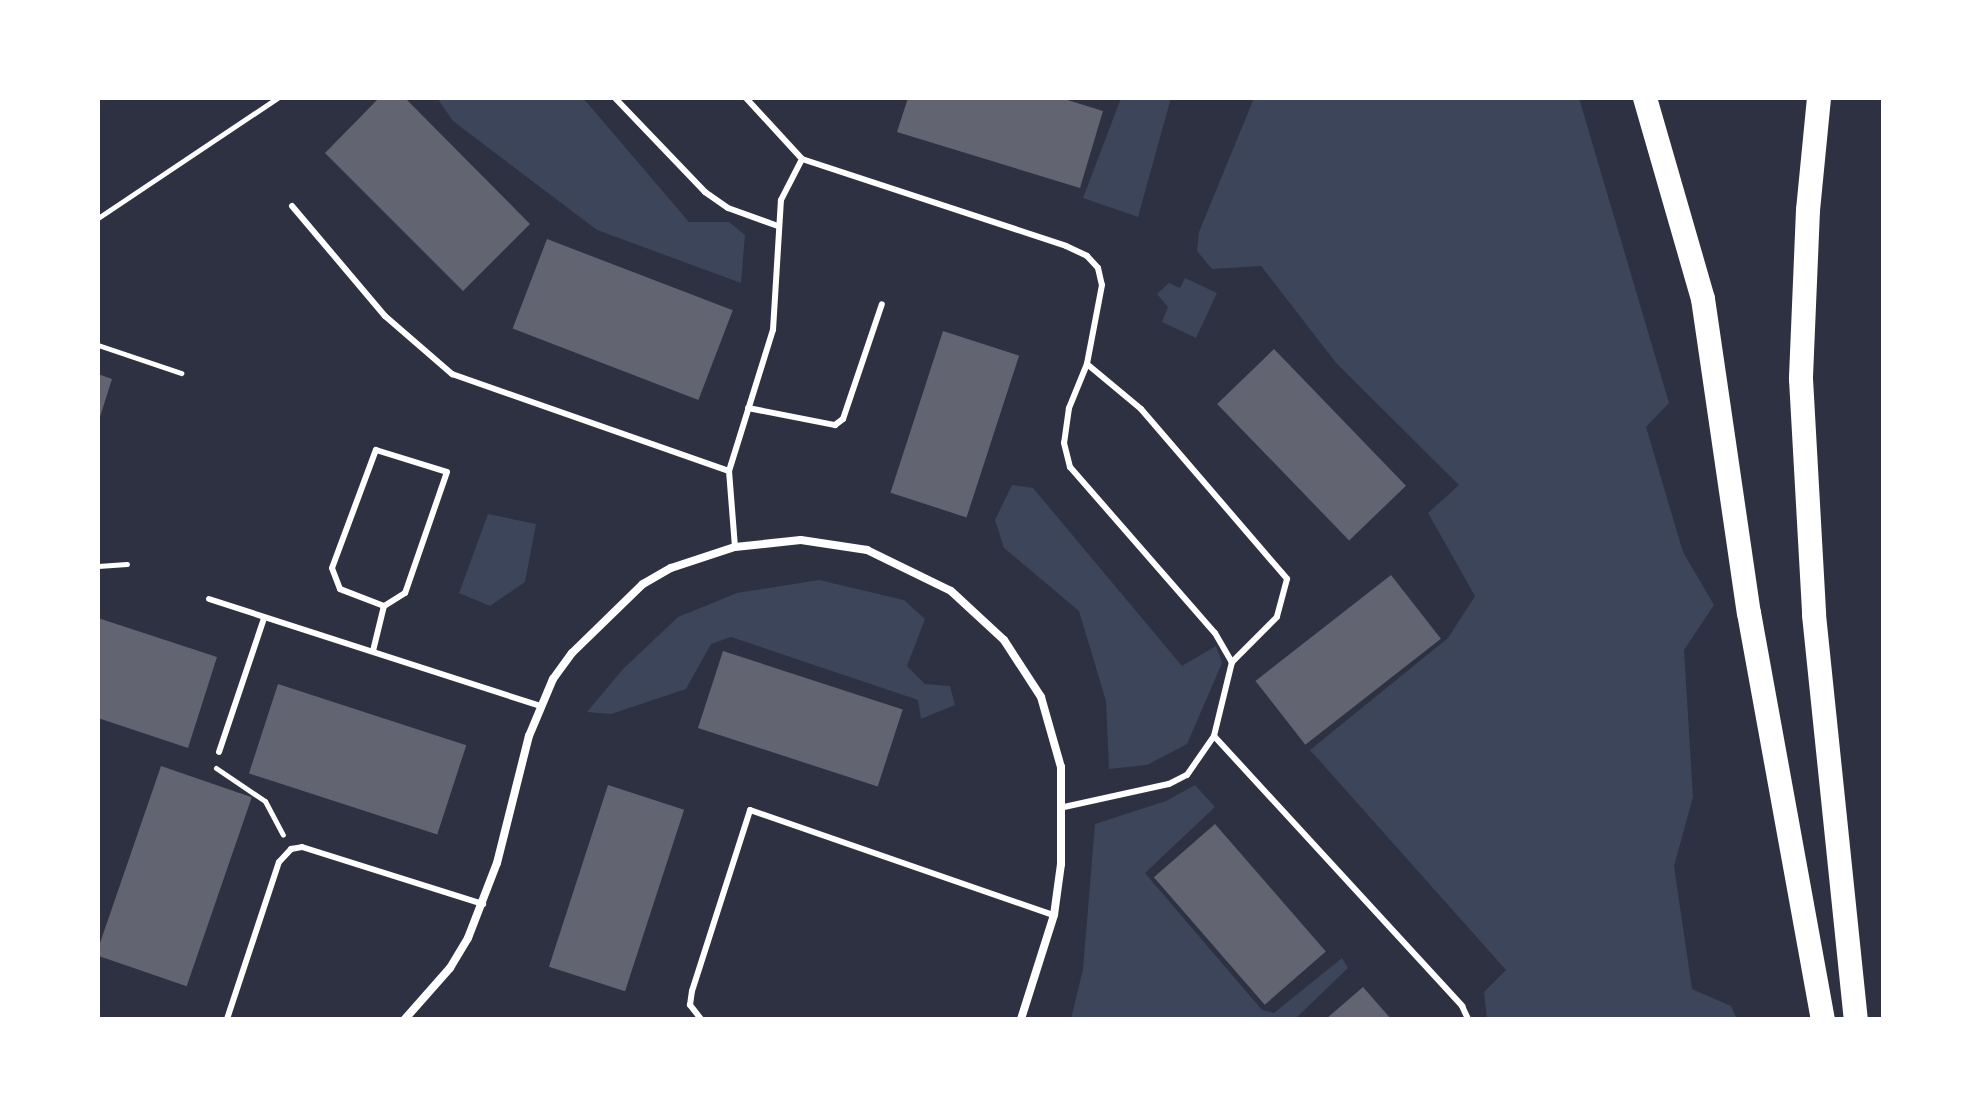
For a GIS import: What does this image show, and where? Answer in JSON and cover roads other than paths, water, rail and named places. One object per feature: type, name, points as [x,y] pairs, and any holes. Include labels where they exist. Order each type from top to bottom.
[{"type":"highway","points":[[1645,98],[1703,299],[1749,613],[1823,1019]]},
{"type":"highway","points":[[1819,98],[1808,210],[1801,379],[1814,615],[1856,1019]]},
{"type":"street","points":[[405,1019],[450,968],[483,904],[540,706],[572,653],[643,584],[692,560],[735,547],[801,540],[856,548],[918,572],[959,598],[1004,640],[1041,697],[1061,767],[1064,807],[1054,915],[1021,1019]]},
{"type":"lane","points":[[615,98],[705,192],[728,208],[778,226]]},
{"type":"lane","points":[[746,98],[802,159],[1087,256],[1098,268],[1102,285],[1087,364],[1069,408],[1064,443],[1070,467],[1215,633],[1232,662]]},
{"type":"lane","points":[[735,547],[729,471],[773,330],[781,200],[802,159]]},
{"type":"lane","points":[[292,206],[385,316],[452,374],[729,471]]},
{"type":"lane","points":[[748,408],[835,425],[843,419],[882,304]]},
{"type":"lane","points":[[1064,807],[1169,784],[1187,775],[1214,736],[1232,662],[1277,617],[1287,579],[1141,409],[1087,364]]},
{"type":"lane","points":[[373,651],[384,606],[405,593],[447,472],[376,450],[332,568],[340,589],[384,606]]},
{"type":"lane","points":[[209,599],[540,706]]},
{"type":"lane","points":[[219,752],[264,618]]},
{"type":"lane","points":[[1214,736],[1462,1006],[1468,1019]]},
{"type":"lane","points":[[701,1019],[690,1005],[692,991],[750,810],[1054,915]]},
{"type":"lane","points":[[227,1019],[279,862],[291,849],[302,847],[483,904]]}]
